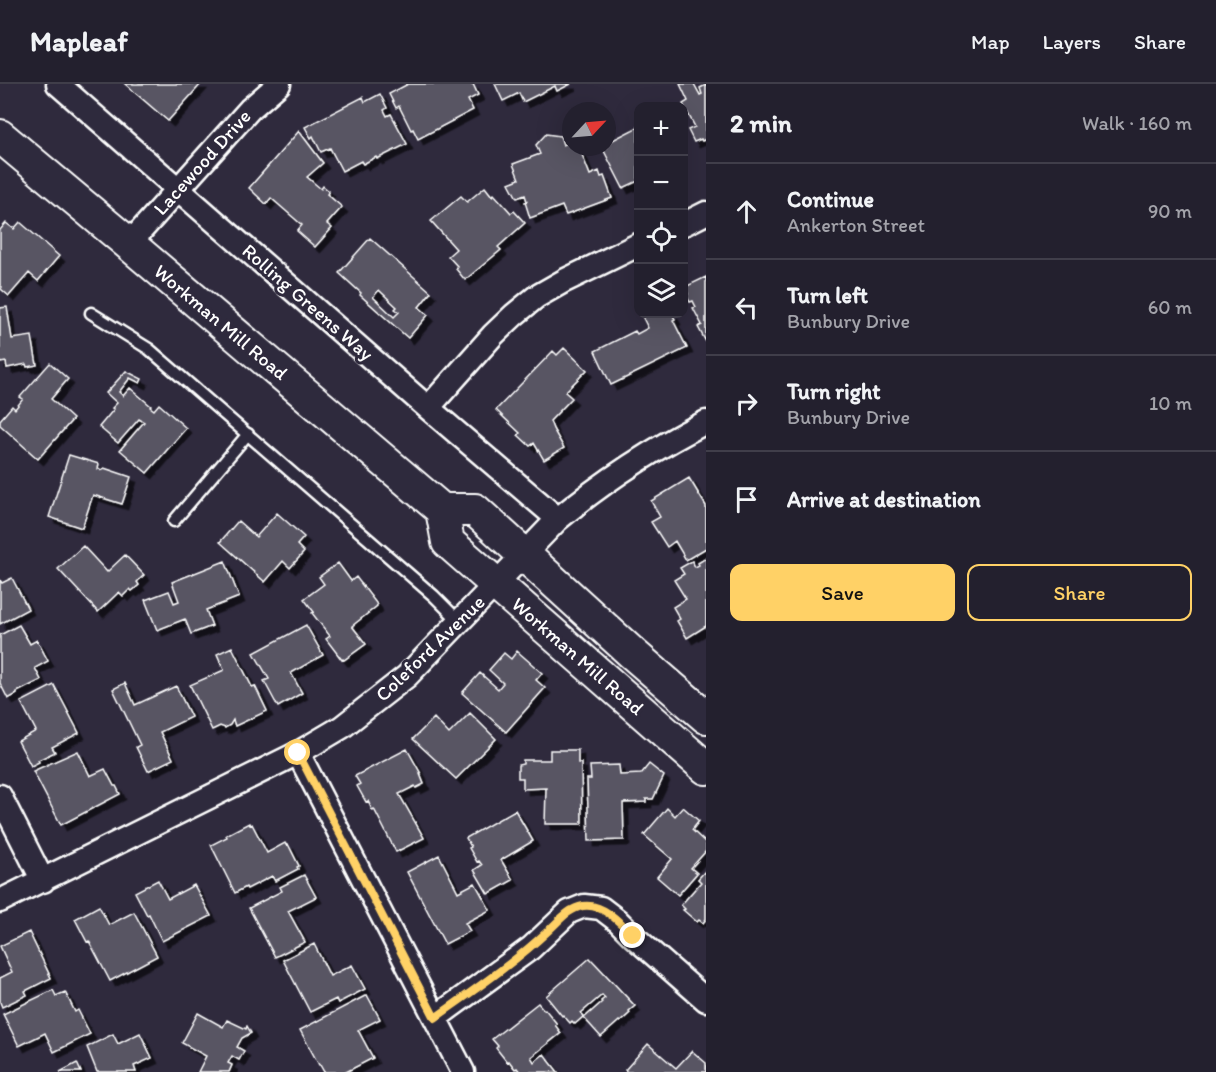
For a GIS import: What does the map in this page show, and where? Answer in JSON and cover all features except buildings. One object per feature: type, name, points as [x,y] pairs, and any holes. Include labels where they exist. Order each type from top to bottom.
[{"type":"main road","name":"Workman Mill Road","points":[[0,136],[442,510],[448,542],[706,768]]},
{"type":"main road","name":"Workman Mill Road","points":[[442,510],[475,510],[706,717]]},
{"type":"street","name":"Rolling Greens Way","points":[[58,84],[558,519]]},
{"type":"street","name":"Lacewood Drive","points":[[129,243],[250,109],[279,84]]},
{"type":"street","points":[[688,222],[706,213]]},
{"type":"street","points":[[428,408],[493,335],[536,297],[634,247]]},
{"type":"street","name":"Coleford Avenue","points":[[0,902],[298,753],[342,727],[407,676],[558,519],[625,469],[666,443],[706,422]]},
{"type":"street","points":[[298,753],[463,1072]]},
{"type":"street","points":[[0,796],[43,881]]},
{"type":"street","points":[[435,1018],[531,948],[569,912],[584,906],[601,908],[618,921],[706,1000]]},
{"type":"lane","points":[[91,313],[149,349],[434,596],[460,622]]},
{"type":"lane","points":[[174,521],[248,434]]},
{"type":"route","points":[[298,753],[435,1018],[531,948],[569,912],[584,906],[601,908],[633,936]]}]
